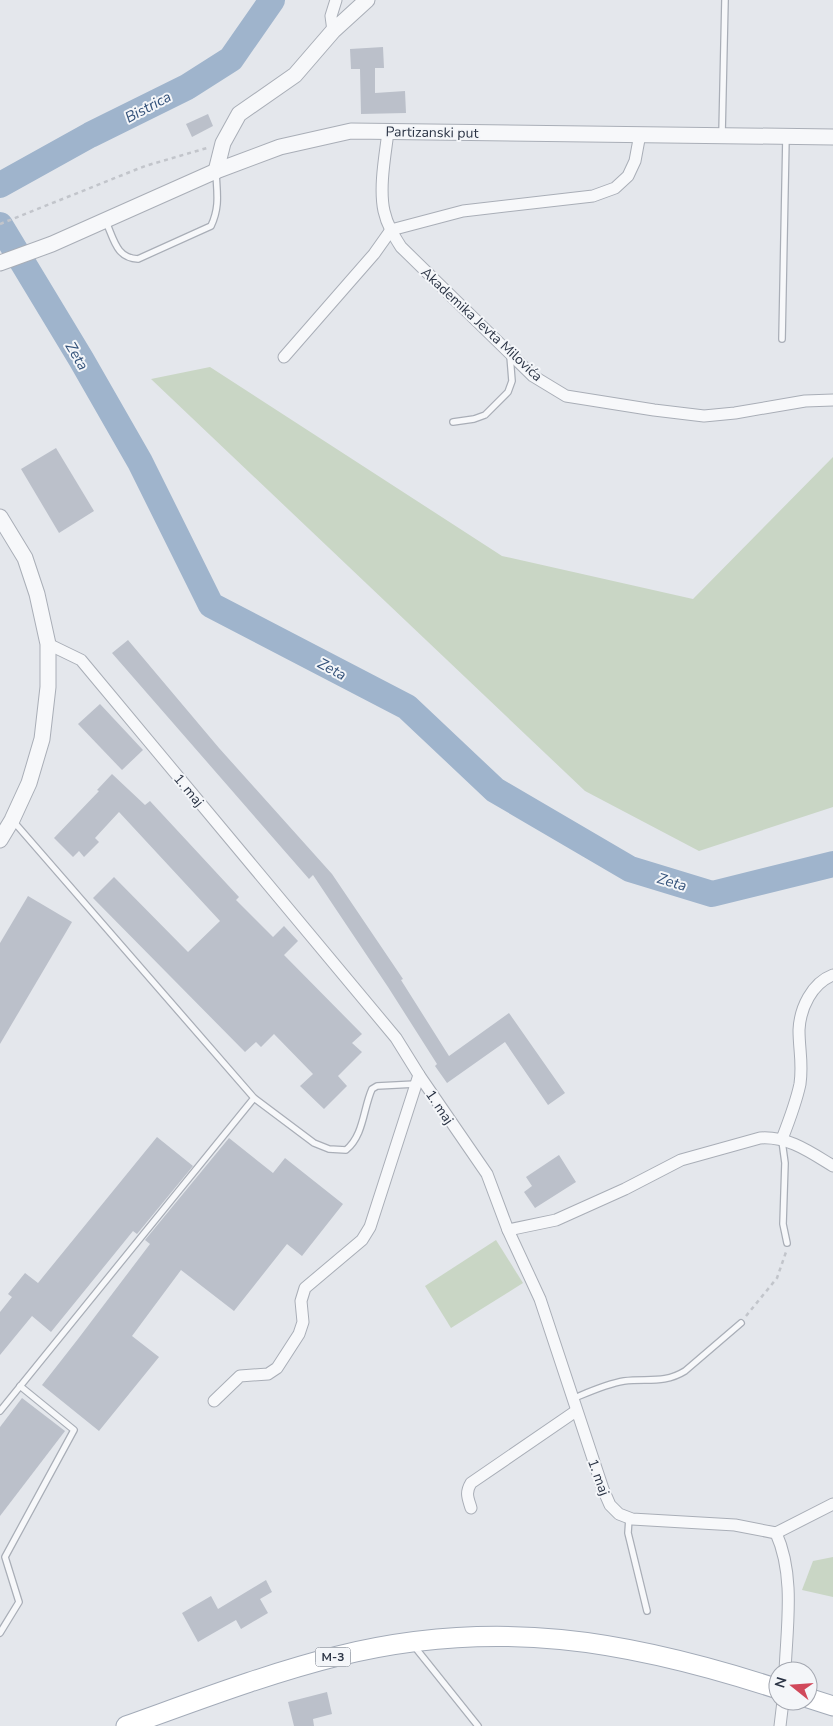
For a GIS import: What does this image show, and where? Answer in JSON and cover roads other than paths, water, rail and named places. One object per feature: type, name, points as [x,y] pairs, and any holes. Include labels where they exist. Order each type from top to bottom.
[{"type":"main road","name":"M-3","points":[[126,1726],[301,1666],[361,1651],[411,1642],[455,1638],[496,1636],[542,1637],[588,1642],[687,1661],[768,1685]]},
{"type":"main road","points":[[818,1701],[833,1706]]},
{"type":"street","points":[[333,31],[330,16],[336,0]]},
{"type":"street","points":[[216,171],[223,142],[239,114],[295,75],[333,31],[367,0]]},
{"type":"street","name":"Partizanski put","points":[[0,263],[52,244],[216,171],[280,147],[350,131],[833,138]]},
{"type":"street","name":"Akademika Jevta Milovića","points":[[388,132],[382,196],[384,212],[390,230],[401,247],[533,376],[566,396],[704,416],[735,413],[805,401],[833,400]]},
{"type":"street","points":[[284,357],[374,254],[390,230],[463,211],[592,196],[615,188],[628,176],[635,161],[640,134]]},
{"type":"street","points":[[0,517],[25,558],[37,594],[48,644],[48,687],[42,739],[29,783],[12,820],[0,840]]},
{"type":"street","name":"1. maj","points":[[48,644],[81,660],[396,1038],[418,1080],[486,1174],[508,1230],[540,1299],[576,1411],[610,1505],[619,1514],[629,1518]]},
{"type":"street","points":[[782,1139],[792,1116],[800,1084],[802,1063],[799,1028],[802,1013],[814,988],[824,978],[833,975]]},
{"type":"street","points":[[214,1401],[240,1376],[268,1374],[277,1368],[299,1334],[303,1322],[301,1301],[305,1288],[362,1240],[370,1227],[418,1080]]},
{"type":"street","points":[[508,1230],[556,1220],[625,1189],[681,1160],[760,1138],[782,1139],[793,1143],[833,1166]]},
{"type":"street","points":[[471,1508],[467,1497],[467,1490],[471,1483],[576,1411]]},
{"type":"street","points":[[629,1518],[735,1525],[776,1533],[833,1504]]},
{"type":"street","points":[[776,1533],[786,1564],[788,1588],[785,1661]]},
{"type":"street","points":[[780,1726],[782,1711]]},
{"type":"lane","points":[[722,136],[726,0]]},
{"type":"lane","points":[[782,339],[786,137]]},
{"type":"lane","points":[[105,220],[121,254],[129,259],[138,259],[211,226],[218,204],[216,171]]},
{"type":"lane","points":[[453,422],[474,419],[485,415],[508,392],[512,381],[510,354]]},
{"type":"lane","points":[[12,820],[254,1098],[314,1143],[329,1149],[346,1150],[358,1136],[372,1089],[377,1086],[418,1080]]},
{"type":"lane","points":[[0,1411],[254,1098]]},
{"type":"lane","points":[[782,1139],[786,1163],[783,1224],[787,1243]]},
{"type":"lane","points":[[572,1399],[608,1384],[675,1378],[685,1372],[741,1323]]},
{"type":"lane","points":[[0,1633],[20,1602],[5,1557],[74,1430],[20,1386]]},
{"type":"lane","points":[[629,1518],[628,1533],[647,1611]]},
{"type":"lane","points":[[411,1642],[478,1726]]},
{"type":"waterway","name":"Bistrica","points":[[0,185],[90,135],[187,87],[231,59],[272,0]]},
{"type":"waterway","name":"Zeta","points":[[0,225],[81,359],[140,462],[211,605],[407,707],[495,790],[630,869],[712,894],[833,864]]}]
